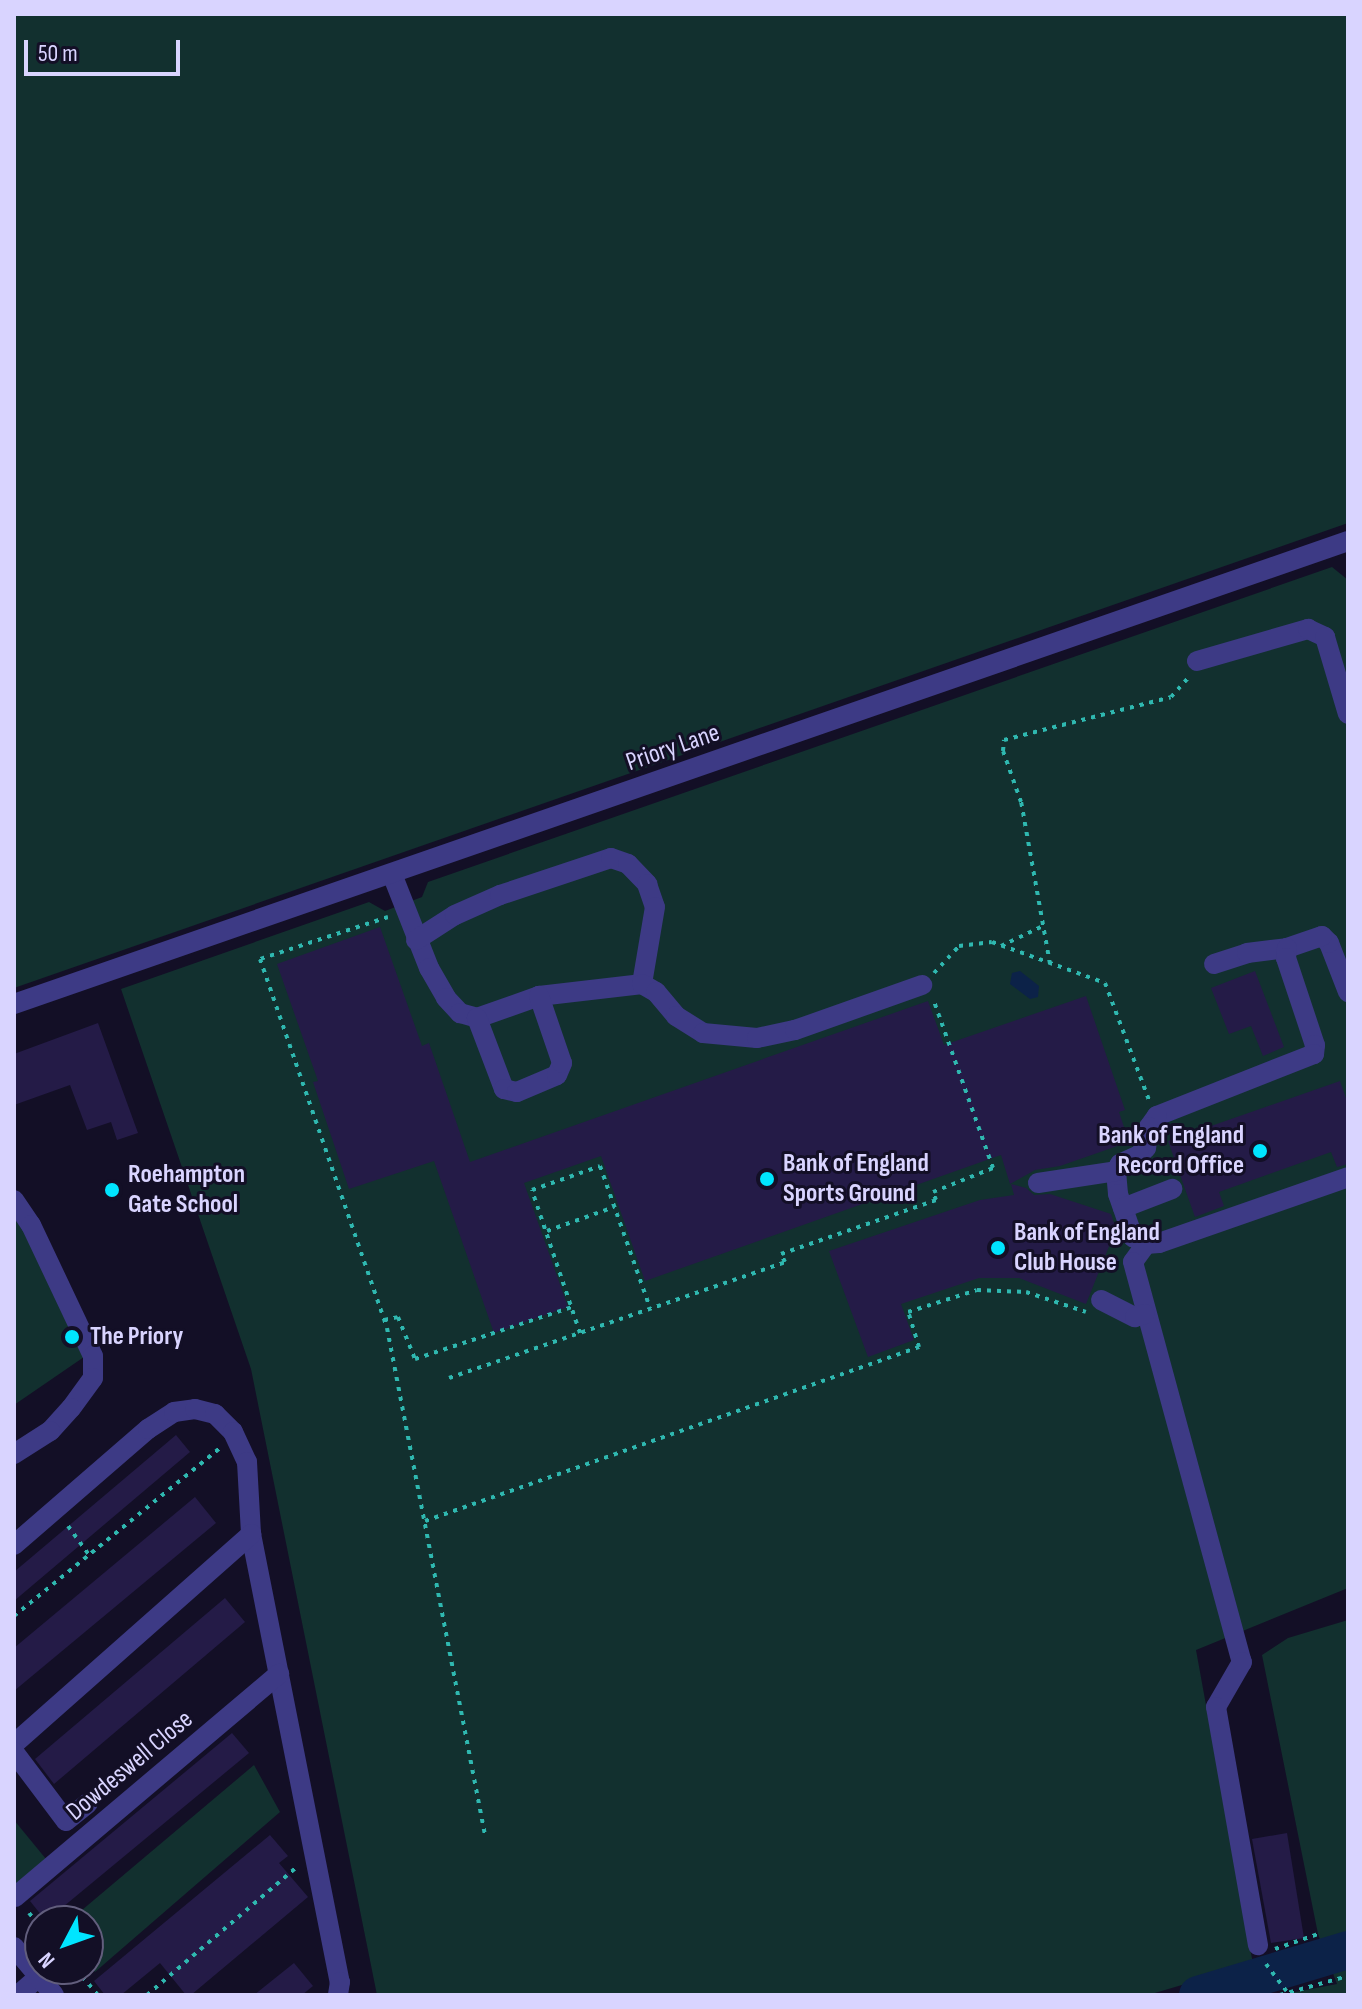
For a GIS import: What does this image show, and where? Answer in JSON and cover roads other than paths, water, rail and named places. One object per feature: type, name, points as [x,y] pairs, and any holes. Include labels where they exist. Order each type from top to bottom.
[{"type":"street","name":"Priory Lane","points":[[14,1004],[1348,541]]},
{"type":"street","points":[[1197,661],[1308,629],[1325,637],[1348,714]]},
{"type":"street","points":[[416,940],[455,915],[500,895],[611,858],[628,864],[647,884],[655,907],[642,984]]},
{"type":"street","points":[[392,874],[416,940],[446,998],[460,1013],[477,1018],[539,996],[642,984],[656,992],[688,1025],[721,1036],[757,1038],[795,1030],[922,985]]},
{"type":"street","points":[[1214,964],[1247,953],[1287,948],[1322,936],[1343,962],[1348,992]]},
{"type":"street","points":[[1287,948],[1286,958],[1315,1045],[1314,1054],[1155,1117],[1149,1127],[1146,1148],[1120,1164],[1116,1171],[1123,1208],[1133,1237],[1146,1244],[1159,1243],[1348,1177]]},
{"type":"street","points":[[477,1018],[504,1089],[517,1092],[557,1075],[562,1063],[539,996]]},
{"type":"street","points":[[1038,1183],[1116,1171]]},
{"type":"street","points":[[1123,1208],[1172,1189]]},
{"type":"street","points":[[14,1200],[31,1225],[93,1356],[93,1378],[71,1408],[50,1431],[14,1454]]},
{"type":"street","points":[[1146,1244],[1133,1262],[1242,1662],[1216,1707],[1261,1953]]},
{"type":"street","points":[[1101,1300],[1135,1317],[1145,1314]]},
{"type":"street","points":[[14,1545],[148,1429],[174,1412],[195,1409],[215,1414],[233,1432],[247,1462],[251,1534],[340,1982],[338,1995]]},
{"type":"street","points":[[14,1744],[251,1534]]},
{"type":"street","name":"Dowdeswell Close","points":[[15,1897],[279,1674]]},
{"type":"street","name":"Dowdeswell Close","points":[[14,1752],[66,1821],[88,1803]]},
{"type":"water","points":[[1020,971],[1039,986],[1038,997],[1030,999],[1010,984],[1012,973]]},
{"type":"waterway","points":[[1198,1995],[1348,1950]]},
{"type":"place","name":"Bank of England Record Office","points":[[1260,1151]]},
{"type":"place","name":"Bank of England Sports Ground","points":[[767,1179]]},
{"type":"place","name":"Roehampton Gate School","points":[[112,1190]]},
{"type":"place","name":"Bank of England Club House","points":[[998,1248]]},
{"type":"place","name":"The Priory","points":[[72,1337]]}]
